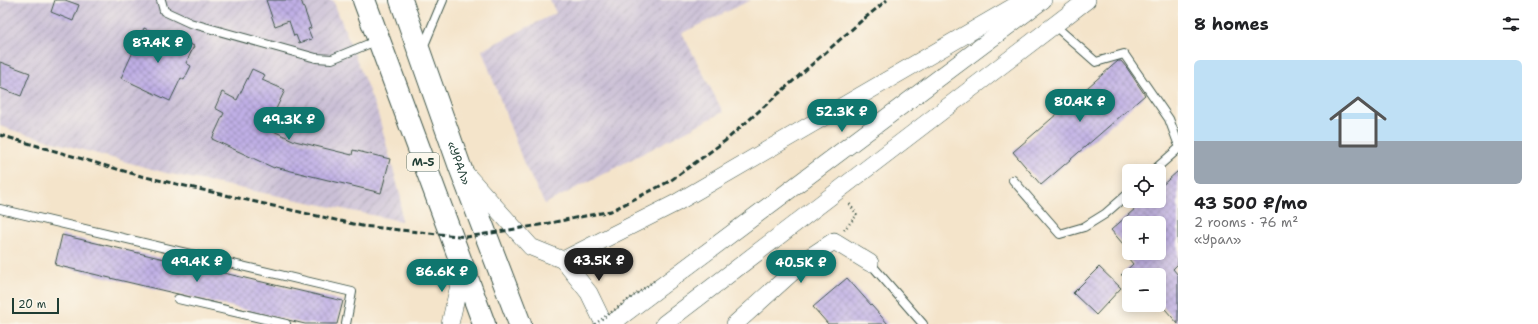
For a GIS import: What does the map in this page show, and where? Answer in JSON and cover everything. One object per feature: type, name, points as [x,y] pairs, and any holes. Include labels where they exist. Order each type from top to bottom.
[{"type":"highway","name":"М-5","points":[[364,0],[484,324]]},
{"type":"highway","name":"«УРАЛ»","points":[[401,0],[460,167],[520,324]]},
{"type":"street","points":[[563,260],[676,203],[1025,0]]},
{"type":"street","points":[[611,324],[656,284],[1043,0]]},
{"type":"street","points":[[669,320],[1087,0]]},
{"type":"street","points":[[460,167],[531,247],[563,260],[589,293],[604,324]]},
{"type":"street","points":[[735,324],[808,258],[834,241],[870,262]]},
{"type":"street","points":[[450,324],[463,268]]},
{"type":"lane","points":[[161,0],[164,11],[190,23],[316,58],[332,59],[378,40]]},
{"type":"lane","points":[[421,55],[443,0]]},
{"type":"lane","points":[[1054,25],[1096,62],[1124,54],[1169,119],[1178,143]]},
{"type":"lane","points":[[1161,164],[1178,149]]},
{"type":"lane","points":[[1013,180],[1060,234],[1084,227],[1105,214],[1122,199]]},
{"type":"lane","points":[[0,209],[352,292],[346,324]]},
{"type":"lane","points":[[870,262],[923,324]]},
{"type":"lane","points":[[178,299],[286,324]]},
{"type":"path","points":[[847,201],[858,215]]},
{"type":"path","points":[[595,324],[656,284]]},
{"type":"shaded area","points":[[0,0],[333,0],[378,114],[401,198],[401,221],[166,173],[0,126]]},
{"type":"shaded area","points":[[550,0],[751,0],[682,33],[723,112],[545,204],[524,164],[482,50],[556,13]]},
{"type":"building","points":[[55,0],[65,0],[79,5],[73,21],[51,12]]},
{"type":"building","points":[[266,0],[301,0],[311,28],[308,29],[312,39],[299,43],[296,35],[294,36],[289,21],[275,26]]},
{"type":"building","points":[[144,28],[171,40],[173,36],[194,46],[186,63],[191,66],[184,80],[181,78],[170,101],[121,78]]},
{"type":"building","points":[[1118,61],[1121,61],[1127,68],[1145,95],[1041,185],[1013,152]]},
{"type":"building","points":[[0,62],[30,73],[21,96],[0,88]]},
{"type":"building","points":[[252,69],[265,75],[262,80],[285,90],[267,128],[295,141],[352,155],[353,150],[390,159],[381,193],[275,167],[274,168],[212,139],[224,113],[215,108],[222,92],[237,100]]},
{"type":"building","points":[[1178,171],[1178,264],[1173,269],[1178,275],[1178,324],[1166,310],[1166,268],[1129,268],[1133,264],[1130,260],[1166,260],[1166,216],[1127,216],[1136,208],[1166,208],[1166,182]]},
{"type":"building","points":[[1122,220],[1122,243],[1111,230]]},
{"type":"building","points":[[62,235],[343,301],[337,324],[305,324],[55,265]]},
{"type":"building","points":[[1099,267],[1121,288],[1096,315],[1073,293]]},
{"type":"building","points":[[847,278],[888,324],[828,324],[813,307]]},
{"type":"railway","points":[[0,135],[141,176],[362,226],[467,237],[611,211],[670,181],[725,141],[887,0]]}]
